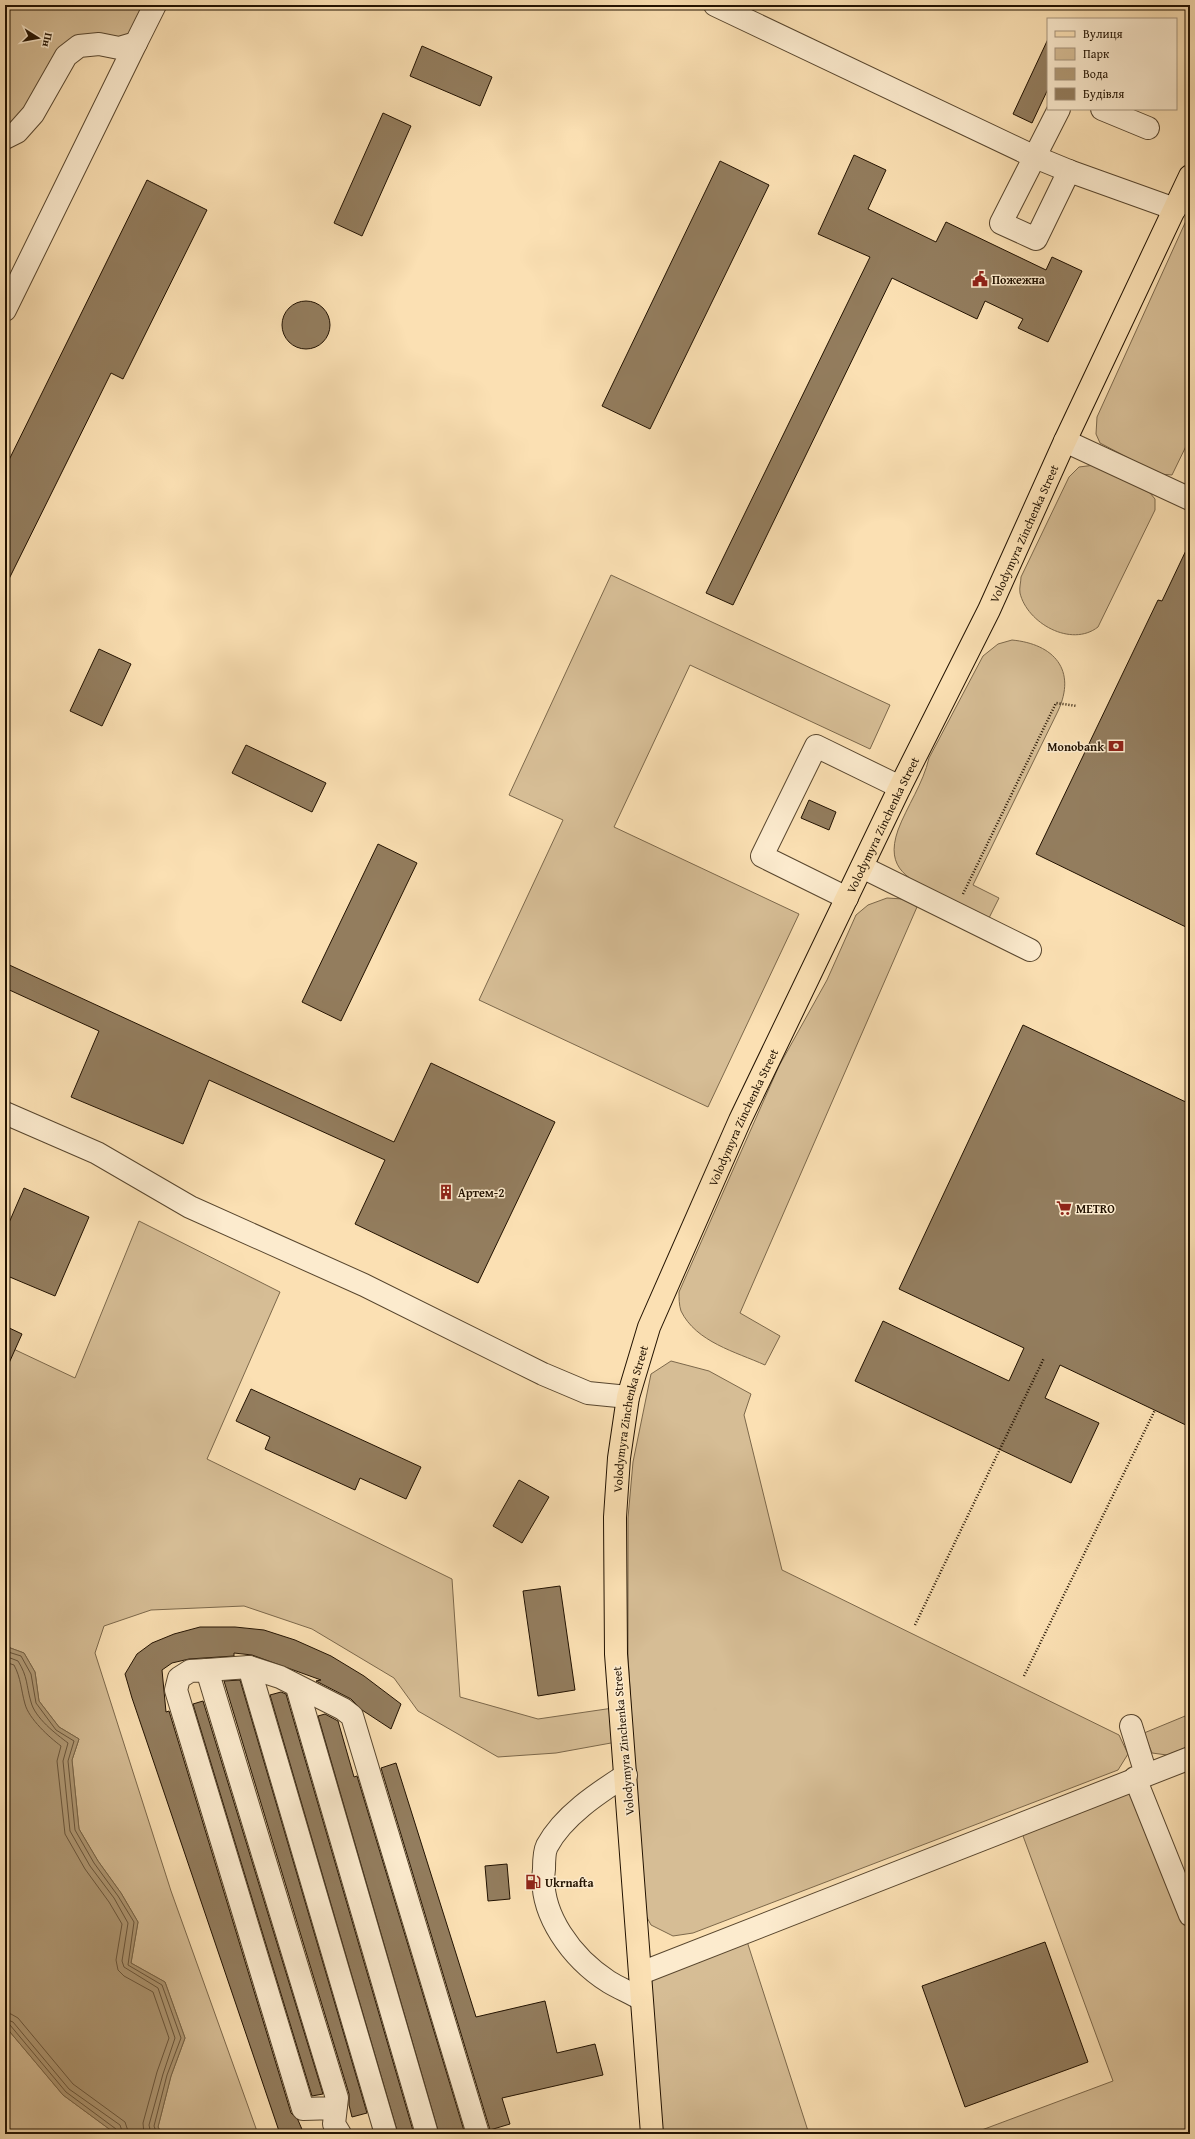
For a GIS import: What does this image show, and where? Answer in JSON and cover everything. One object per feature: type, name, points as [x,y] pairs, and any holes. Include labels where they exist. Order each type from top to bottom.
[{"type":"main road","name":"Volodymyra Zinchenka Street","points":[[652,2134],[616,1654],[615,1517],[619,1458],[628,1397],[649,1327],[740,1120],[900,787],[988,610],[1065,441],[1190,176]]},
{"type":"lane","points":[[5,310],[155,5]]},
{"type":"lane","points":[[715,5],[1035,157],[1069,171],[1175,209]]},
{"type":"lane","points":[[5,138],[17,132],[33,114],[66,56],[79,46],[99,44],[119,48],[136,43]]},
{"type":"lane","points":[[1058,110],[1001,223],[1036,239],[1069,171]]},
{"type":"lane","points":[[1104,110],[1148,128]]},
{"type":"lane","points":[[1065,441],[1187,491]]},
{"type":"lane","points":[[847,898],[762,856],[816,746],[900,787]]},
{"type":"lane","points":[[862,867],[1030,950]]},
{"type":"lane","points":[[5,1113],[97,1153],[190,1207],[364,1285],[543,1374],[588,1393],[628,1397]]},
{"type":"lane","points":[[249,1667],[386,2134]]},
{"type":"lane","points":[[336,2108],[303,2109],[176,1690],[179,1678],[190,1671],[249,1667],[280,1677],[297,1687],[343,1709],[352,1716],[478,2134]]},
{"type":"lane","points":[[207,1670],[337,2098],[334,2124],[340,2134]]},
{"type":"lane","points":[[297,1687],[427,2134]]},
{"type":"lane","points":[[1131,1726],[1141,1776],[1190,1915]]},
{"type":"lane","points":[[641,1973],[1190,1758]]},
{"type":"lane","points":[[626,1776],[595,1795],[576,1811],[546,1846],[542,1880],[550,1912],[564,1940],[588,1965],[609,1982],[641,1999]]},
{"type":"path","points":[[954,912],[1056,703],[1077,706]]},
{"type":"path","points":[[914,1625],[1044,1358]]},
{"type":"path","points":[[1024,1676],[1155,1410]]},
{"type":"green space","points":[[5,5],[155,5],[136,43],[79,46],[5,138]]},
{"type":"green space","points":[[1190,212],[1190,438],[1172,475],[1159,474],[1100,443],[1096,434],[1097,417]]},
{"type":"green space","points":[[1095,465],[1150,493],[1155,499],[1155,510],[1098,627],[1087,633],[1075,635],[1052,629],[1031,614],[1024,604],[1020,593],[1021,577],[1069,477],[1079,467]]},
{"type":"green space","points":[[611,575],[890,705],[870,749],[690,665],[614,827],[799,914],[708,1107],[479,1000],[563,820],[509,795]]},
{"type":"green space","points":[[1012,640],[1040,647],[1050,653],[1058,662],[1063,672],[1065,683],[1063,696],[1058,711],[973,885],[999,898],[989,918],[919,884],[902,872],[894,855],[898,830],[923,777],[929,758],[983,656],[998,644]]},
{"type":"green space","points":[[887,898],[903,899],[917,907],[740,1313],[780,1336],[765,1365],[718,1345],[696,1331],[681,1311],[679,1304],[679,1292],[779,1066],[827,980],[856,915],[868,905]]},
{"type":"green space","points":[[139,1221],[280,1292],[207,1459],[452,1579],[460,1697],[538,1719],[620,1707],[622,1741],[556,1753],[498,1757],[418,1711],[394,1678],[312,1629],[244,1606],[151,1610],[104,1626],[95,1653],[171,1891],[258,2134],[162,2134],[158,2127],[171,2076],[185,2038],[165,1982],[131,1963],[138,1922],[79,1829],[72,1760],[79,1739],[59,1727],[39,1701],[35,1672],[24,1653],[5,1646],[5,1345],[75,1378]]},
{"type":"green space","points":[[671,1361],[709,1371],[751,1394],[744,1415],[782,1570],[1119,1735],[1128,1754],[1118,1770],[693,1933],[673,1936],[651,1925],[643,1910],[628,1656],[628,1518],[633,1462],[651,1374]]},
{"type":"green space","points":[[1190,1714],[1190,1746],[1167,1755],[1152,1753],[1144,1733]]},
{"type":"green space","points":[[1135,1778],[1190,1915],[1190,2134],[971,2134],[1113,2081],[1019,1825]]},
{"type":"green space","points":[[744,1932],[809,2134],[652,2134],[641,1973]]},
{"type":"green space","points":[[5,2026],[63,2095],[116,2134],[5,2134]]},
{"type":"water","points":[[5,1646],[24,1653],[35,1672],[39,1701],[59,1727],[79,1739],[72,1760],[79,1829],[138,1922],[131,1963],[165,1982],[185,2038],[171,2076],[158,2127],[162,2134],[116,2134],[63,2095],[5,2026]]},
{"type":"building","points":[[1047,41],[1047,91],[1032,123],[1013,114]]},
{"type":"building","points":[[422,46],[492,77],[480,106],[410,76]]},
{"type":"building","points":[[383,113],[411,126],[362,236],[334,223]]},
{"type":"building","points":[[854,155],[886,170],[868,209],[936,242],[946,222],[1046,270],[1052,257],[1082,271],[1048,342],[1018,328],[1023,319],[985,301],[977,319],[892,278],[733,605],[706,593],[870,257],[818,234]]},
{"type":"building","points":[[720,161],[769,185],[650,429],[602,406]]},
{"type":"building","points":[[147,180],[207,210],[123,379],[111,373],[5,587],[5,468]]},
{"type":"building","points":[[301,301],[311,301],[320,305],[326,311],[329,316],[329,334],[320,345],[311,349],[301,349],[292,345],[286,339],[282,330],[282,320],[286,311],[292,305]]},
{"type":"building","points":[[1190,542],[1190,929],[1036,854],[1158,600],[1162,601]]},
{"type":"building","points":[[99,649],[131,664],[102,726],[70,711]]},
{"type":"building","points":[[246,745],[326,783],[312,812],[232,773]]},
{"type":"building","points":[[809,800],[836,812],[829,830],[801,818]]},
{"type":"building","points":[[378,844],[417,863],[341,1021],[302,1002]]},
{"type":"building","points":[[5,963],[394,1142],[431,1063],[555,1122],[478,1283],[355,1224],[385,1160],[209,1080],[183,1144],[71,1097],[99,1031],[5,988]]},
{"type":"building","name":"METRO","points":[[1023,1025],[1190,1104],[1190,1427],[1060,1365],[1045,1398],[1099,1423],[1071,1483],[855,1381],[883,1321],[1009,1381],[1024,1348],[899,1289]]},
{"type":"building","points":[[24,1188],[89,1217],[55,1296],[5,1275],[5,1232]]},
{"type":"building","points":[[5,1326],[22,1334],[5,1372]]},
{"type":"building","points":[[251,1389],[421,1467],[406,1499],[360,1478],[355,1490],[265,1449],[270,1437],[236,1421]]},
{"type":"building","points":[[519,1480],[549,1497],[522,1543],[493,1526]]},
{"type":"building","points":[[560,1586],[575,1690],[538,1696],[523,1591]]},
{"type":"building","points":[[200,1627],[235,1627],[264,1630],[295,1640],[331,1656],[364,1676],[401,1704],[391,1729],[362,1710],[351,1699],[316,1681],[321,1680],[252,1655],[234,1653],[234,1656],[189,1659],[172,1663],[162,1670],[166,1712],[169,1711],[291,2113],[298,2120],[304,2134],[280,2134],[125,1674],[137,1654],[152,1643],[174,1634]]},
{"type":"building","points":[[240,1680],[367,2113],[352,2117],[349,2105],[349,2094],[224,1681]]},
{"type":"building","points":[[281,1692],[286,1694],[414,2134],[398,2134],[270,1695]]},
{"type":"building","points":[[203,1701],[323,2094],[312,2096],[193,1704]]},
{"type":"building","points":[[325,1714],[338,1721],[354,1777],[357,1776],[465,2134],[439,2134],[318,1716]]},
{"type":"building","points":[[396,1763],[476,2017],[545,2001],[557,2053],[595,2044],[603,2075],[502,2098],[510,2124],[490,2130],[381,1768]]},
{"type":"building","points":[[507,1864],[510,1899],[488,1901],[485,1866]]},
{"type":"building","points":[[1045,1942],[1088,2062],[965,2107],[922,1986]]},
{"type":"place","name":"Пожежна","points":[[980,279]]},
{"type":"place","name":"Monobank","points":[[1116,746]]},
{"type":"place","name":"Артем-2","points":[[446,1192]]},
{"type":"place","name":"METRO","points":[[1064,1208]]},
{"type":"place","name":"Ukrnafta","points":[[533,1882]]}]
